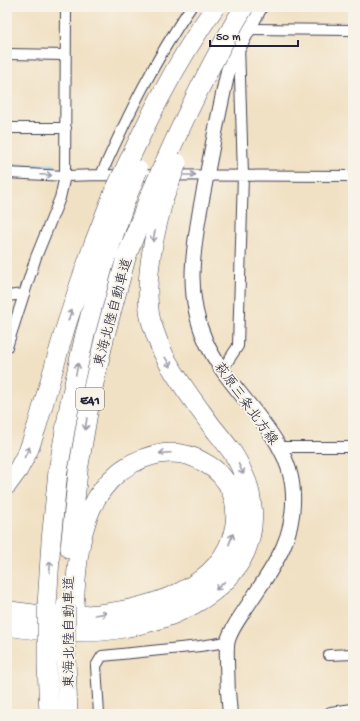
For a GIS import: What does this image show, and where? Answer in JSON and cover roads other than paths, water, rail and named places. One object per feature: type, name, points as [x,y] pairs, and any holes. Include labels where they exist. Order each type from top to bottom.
[{"type":"highway","points":[[7,485],[18,470],[29,449],[65,329],[94,243],[119,198],[141,134],[170,77],[215,7]]},
{"type":"highway","name":"東海北陸自動車道","points":[[68,714],[62,606],[51,541],[58,471],[70,402],[85,334],[104,264],[119,198],[147,148],[173,91],[220,7]]},
{"type":"highway","points":[[7,626],[60,632],[93,631],[117,629],[146,623],[173,615],[198,603],[217,590],[233,573],[244,556],[250,541],[253,523],[252,506],[249,488],[242,468],[231,450],[175,374],[162,351],[150,318],[148,297],[151,254],[156,226],[156,198],[183,147],[244,7]]},
{"type":"highway","name":"東海北陸自動車道","points":[[49,714],[47,665],[62,606],[77,486],[90,402],[105,335],[126,258],[156,198]]},
{"type":"highway","points":[[7,610],[33,615],[61,616],[93,615],[150,604],[176,594],[196,583],[212,570],[224,555],[232,538],[236,523],[235,507],[231,492],[224,479],[212,467],[197,458],[184,453],[158,454],[144,458],[129,465],[118,473],[99,496],[91,510],[84,530],[80,550],[62,606],[74,714]]},
{"type":"main road","name":"萩原三条北方線","points":[[230,714],[227,642],[232,630],[280,554],[287,539],[293,508],[293,491],[287,462],[280,447],[268,429],[222,370],[214,357],[199,324],[193,291],[193,258],[206,176],[226,79],[244,7]]},
{"type":"main road","name":"萩原三条北方線","points":[[226,79],[239,45],[260,7]]},
{"type":"main road","points":[[331,714],[353,711]]},
{"type":"street","points":[[7,347],[36,257],[60,198],[65,176],[66,7]]},
{"type":"street","points":[[101,175],[135,101],[173,34],[192,7]]},
{"type":"street","points":[[247,29],[353,30]]},
{"type":"street","points":[[222,370],[238,346],[243,175],[239,45]]},
{"type":"street","points":[[7,54],[66,55]]},
{"type":"street","points":[[7,128],[66,128]]},
{"type":"street","points":[[7,173],[65,176],[353,176]]},
{"type":"street","points":[[7,296],[24,294]]},
{"type":"street","points":[[280,447],[353,447]]},
{"type":"street","points":[[99,714],[96,666],[102,656],[227,642]]},
{"type":"street","points":[[329,654],[353,654]]},
{"type":"waterway","points":[[7,166],[54,166]]}]
